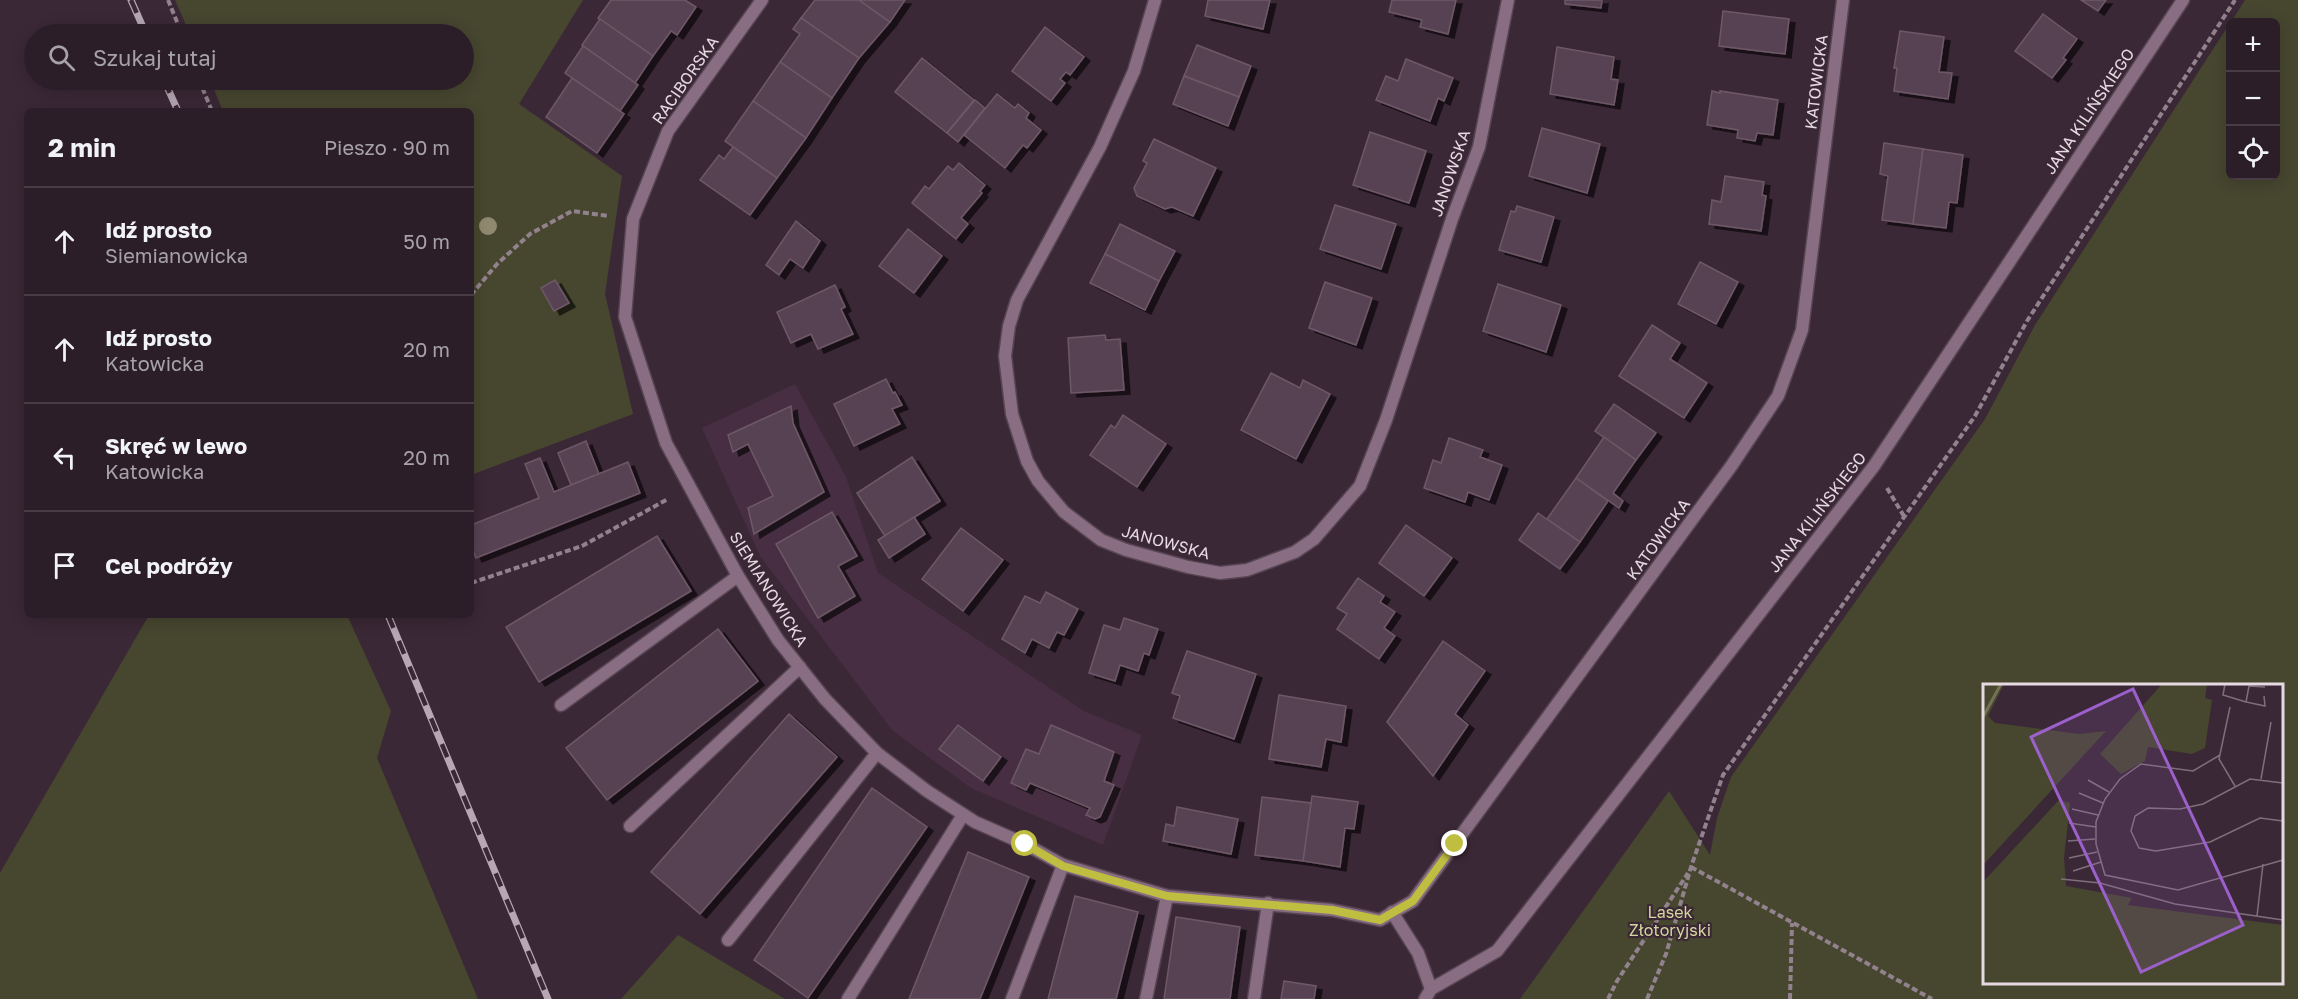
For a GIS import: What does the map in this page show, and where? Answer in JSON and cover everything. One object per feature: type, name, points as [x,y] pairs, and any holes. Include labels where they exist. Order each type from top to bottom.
[{"type":"street","name":"RACIBORSKA","points":[[633,219],[668,131],[762,0]]},
{"type":"street","name":"JANOWSKA","points":[[1155,0],[1134,71],[1105,136],[1017,300],[1008,326],[1005,356],[1012,414],[1027,461],[1038,481],[1064,512],[1101,540],[1126,550],[1220,573],[1247,570],[1295,552],[1314,539],[1360,486],[1386,420],[1452,219],[1479,147],[1508,0]]},
{"type":"street","name":"KATOWICKA","points":[[1268,903],[1332,910],[1380,920],[1413,901],[1732,465],[1778,396],[1802,330],[1843,0]]},
{"type":"street","name":"JANA KILIŃSKIEGO","points":[[1428,994],[1497,951],[1874,466],[2183,0]]},
{"type":"street","name":"SIEMIANOWICKA","points":[[633,219],[625,317],[666,443],[738,576],[778,640],[825,699],[877,753],[927,791],[963,815],[1063,866],[1167,896],[1268,903]]},
{"type":"street","points":[[561,705],[738,576]]},
{"type":"street","points":[[630,826],[800,667]]},
{"type":"street","points":[[728,940],[877,753]]},
{"type":"street","points":[[848,999],[963,815]]},
{"type":"street","points":[[1012,999],[1063,866]]},
{"type":"street","points":[[1146,999],[1167,896]]},
{"type":"street","points":[[1254,999],[1268,903]]},
{"type":"street","points":[[1392,912],[1418,953],[1428,994]]},
{"type":"path","points":[[168,0],[178,24]]},
{"type":"path","points":[[1647,999],[1666,954],[1691,867],[1723,775],[1975,416],[2027,321],[2235,0]]},
{"type":"path","points":[[203,90],[211,108]]},
{"type":"path","points":[[474,291],[497,264],[530,234],[572,211],[633,219]]},
{"type":"path","points":[[1874,466],[1905,518]]},
{"type":"path","points":[[474,582],[582,546],[690,487]]},
{"type":"path","points":[[1691,867],[1932,999]]},
{"type":"path","points":[[1608,999],[1617,981],[1691,867]]},
{"type":"path","points":[[1790,999],[1792,923]]},
{"type":"shaded area","points":[[795,384],[846,477],[878,573],[1084,711],[1142,735],[1103,845],[971,788],[893,731],[760,556],[702,428]]},
{"type":"green space","points":[[175,0],[583,0],[519,104],[622,176],[605,294],[633,414],[474,474],[474,108],[222,108],[214,90],[474,90],[474,24],[186,24]]},
{"type":"green space","name":"Lasek Złotoryjski","points":[[2245,0],[2298,0],[2298,999],[1520,999],[1669,791],[1710,855],[1717,818],[1731,777],[1985,419],[2035,325],[2226,29],[2226,180],[2280,180],[2280,18],[2234,18]]},
{"type":"green space","points":[[147,618],[348,618],[391,711],[377,758],[478,999],[0,999],[0,873]]},
{"type":"green space","points":[[678,935],[785,999],[621,999]]},
{"type":"building","points":[[611,0],[685,0],[696,7],[677,35],[671,31],[653,56],[598,18]]},
{"type":"building","points":[[815,0],[859,0],[890,22],[859,58],[801,18]]},
{"type":"building","points":[[859,0],[905,0],[890,22]]},
{"type":"building","points":[[1208,0],[1270,0],[1263,29],[1205,16]]},
{"type":"building","points":[[1392,0],[1456,0],[1448,34],[1420,27],[1422,20],[1389,12]]},
{"type":"building","points":[[1565,0],[1602,0],[1601,8],[1565,4]]},
{"type":"building","points":[[2081,0],[2106,0],[2098,11]]},
{"type":"building","points":[[1723,11],[1789,19],[1785,54],[1719,46]]},
{"type":"building","points":[[2043,14],[2077,39],[2063,58],[2066,60],[2052,78],[2015,51]]},
{"type":"building","points":[[801,18],[859,58],[832,98],[780,62],[800,34],[793,29]]},
{"type":"building","points":[[600,19],[653,56],[635,83],[582,45]]},
{"type":"building","points":[[1045,27],[1084,57],[1070,75],[1066,72],[1060,79],[1065,83],[1051,101],[1012,71]]},
{"type":"building","points":[[1900,31],[1944,37],[1939,72],[1952,73],[1948,99],[1894,91],[1897,68],[1894,68]]},
{"type":"building","points":[[1197,45],[1251,66],[1239,97],[1184,76]]},
{"type":"building","points":[[583,46],[638,85],[620,111],[565,73]]},
{"type":"building","points":[[1557,47],[1614,57],[1611,79],[1618,80],[1614,105],[1550,94]]},
{"type":"building","points":[[922,58],[974,100],[947,133],[895,92]]},
{"type":"building","points":[[1406,59],[1453,78],[1444,101],[1438,98],[1430,121],[1376,100],[1386,76],[1398,81]]},
{"type":"building","points":[[780,62],[832,98],[806,138],[753,101]]},
{"type":"building","points":[[1184,76],[1239,97],[1228,126],[1173,104]]},
{"type":"building","points":[[572,78],[624,114],[597,153],[546,117]]},
{"type":"building","points":[[1712,91],[1778,100],[1773,135],[1757,133],[1755,141],[1737,138],[1738,130],[1707,125]]},
{"type":"building","points":[[997,94],[1015,108],[1018,104],[1029,113],[1026,118],[1041,130],[1027,148],[1023,145],[1005,168],[964,135]]},
{"type":"building","points":[[975,100],[985,108],[958,142],[947,133]]},
{"type":"building","points":[[753,101],[806,138],[777,178],[725,141]]},
{"type":"building","points":[[1542,128],[1600,144],[1587,193],[1529,176]]},
{"type":"building","points":[[1370,132],[1426,151],[1409,203],[1353,185]]},
{"type":"building","points":[[1154,139],[1216,168],[1193,216],[1172,207],[1165,209],[1137,196],[1134,188],[1147,163],[1143,161]]},
{"type":"building","points":[[1884,143],[1923,149],[1913,224],[1882,220],[1888,176],[1880,174]]},
{"type":"building","points":[[733,147],[777,178],[750,215],[700,180],[719,155],[724,159]]},
{"type":"building","points":[[1923,149],[1963,155],[1957,203],[1949,202],[1946,228],[1913,224]]},
{"type":"building","points":[[959,163],[985,185],[980,191],[982,193],[961,218],[968,224],[956,239],[912,203],[925,186],[929,189],[948,166],[953,170]]},
{"type":"building","points":[[1725,176],[1764,182],[1762,195],[1766,196],[1761,231],[1709,224],[1712,200],[1721,202]]},
{"type":"building","points":[[1335,205],[1396,224],[1381,269],[1320,249]]},
{"type":"building","points":[[1517,206],[1554,217],[1541,262],[1499,250],[1511,211],[1515,212]]},
{"type":"building","points":[[796,221],[820,241],[803,268],[790,259],[779,275],[766,265]]},
{"type":"building","points":[[1120,224],[1175,251],[1159,281],[1105,254]]},
{"type":"building","points":[[908,229],[942,256],[914,293],[879,266]]},
{"type":"building","points":[[1105,254],[1159,281],[1145,310],[1090,283]]},
{"type":"building","points":[[1700,262],[1738,282],[1716,324],[1678,304]]},
{"type":"building","points":[[555,280],[569,303],[554,311],[541,288]]},
{"type":"building","points":[[1325,282],[1372,298],[1356,345],[1309,328]]},
{"type":"building","points":[[1498,284],[1561,305],[1546,352],[1483,331]]},
{"type":"building","points":[[835,285],[845,307],[841,309],[853,334],[818,349],[811,334],[791,343],[777,312]]},
{"type":"building","points":[[1652,325],[1680,343],[1670,359],[1707,383],[1684,418],[1619,376]]},
{"type":"building","points":[[1105,335],[1106,340],[1120,339],[1124,390],[1071,393],[1068,338]]},
{"type":"building","points":[[1271,373],[1300,388],[1303,380],[1330,394],[1296,459],[1241,430]]},
{"type":"building","points":[[886,379],[902,405],[892,409],[900,424],[854,446],[834,404]]},
{"type":"building","points":[[1614,404],[1656,433],[1636,460],[1595,431]]},
{"type":"building","points":[[791,406],[793,423],[824,492],[754,534],[748,508],[773,496],[748,444],[733,452],[728,435]]},
{"type":"building","points":[[1123,415],[1166,444],[1137,487],[1090,455],[1111,425],[1115,428]]},
{"type":"building","points":[[1604,437],[1636,460],[1613,493],[1623,501],[1619,508],[1576,478]]},
{"type":"building","points":[[1449,438],[1483,450],[1480,457],[1502,465],[1489,500],[1468,492],[1465,502],[1424,488],[1433,460],[1441,463]]},
{"type":"building","points":[[586,441],[599,474],[571,485],[558,453]]},
{"type":"building","points":[[912,457],[940,501],[885,536],[857,493]]},
{"type":"building","points":[[540,458],[554,492],[628,462],[640,493],[476,558],[474,524],[539,498],[525,464]]},
{"type":"building","points":[[1576,478],[1608,501],[1580,542],[1547,519]]},
{"type":"building","points":[[832,512],[857,556],[838,566],[855,596],[818,618],[776,544]]},
{"type":"building","points":[[1538,513],[1580,542],[1560,569],[1519,540]]},
{"type":"building","points":[[914,517],[925,534],[889,558],[878,540]]},
{"type":"building","points":[[1406,525],[1452,558],[1424,596],[1379,563]]},
{"type":"building","points":[[961,528],[1003,560],[963,611],[922,579]]},
{"type":"building","points":[[657,536],[691,591],[539,682],[506,627]]},
{"type":"building","points":[[1358,578],[1384,596],[1380,602],[1395,612],[1384,628],[1395,636],[1379,659],[1337,629],[1347,614],[1337,608]]},
{"type":"building","points":[[1046,592],[1078,609],[1064,635],[1057,632],[1049,648],[1032,639],[1025,653],[1002,639],[1025,596],[1040,603]]},
{"type":"building","points":[[1124,618],[1158,629],[1149,655],[1144,653],[1138,671],[1120,665],[1115,681],[1089,673],[1104,625],[1120,630]]},
{"type":"building","points":[[718,629],[758,681],[607,800],[566,748]]},
{"type":"building","points":[[1443,641],[1485,671],[1455,714],[1468,725],[1433,776],[1387,722]]},
{"type":"building","points":[[1187,651],[1256,674],[1234,739],[1173,718],[1180,696],[1172,693]]},
{"type":"building","points":[[1279,695],[1346,706],[1341,742],[1326,739],[1321,767],[1269,759]]},
{"type":"building","points":[[789,714],[837,757],[700,914],[651,872]]},
{"type":"building","points":[[958,725],[1001,757],[983,781],[939,749]]},
{"type":"building","points":[[1051,725],[1114,752],[1104,781],[1114,785],[1100,817],[1095,819],[1086,815],[1090,808],[1030,783],[1026,790],[1011,783],[1026,749],[1039,754]]},
{"type":"building","points":[[872,788],[927,827],[808,998],[754,960]]},
{"type":"building","points":[[1312,796],[1358,802],[1354,829],[1345,828],[1340,867],[1303,861]]},
{"type":"building","points":[[1262,797],[1311,803],[1303,861],[1255,855]]},
{"type":"building","points":[[1177,807],[1238,819],[1231,854],[1163,841],[1166,824],[1174,826]]},
{"type":"building","points":[[968,852],[1029,877],[980,999],[909,999]]},
{"type":"building","points":[[1075,896],[1138,912],[1116,999],[1048,999]]},
{"type":"building","points":[[1176,917],[1240,927],[1230,999],[1164,999]]},
{"type":"building","points":[[1284,981],[1316,986],[1314,999],[1281,999]]},
{"type":"railway","points":[[131,0],[142,24]]},
{"type":"railway","points":[[169,90],[177,108]]},
{"type":"railway","points":[[389,618],[548,999]]},
{"type":"route","points":[[1025,844],[1063,866],[1167,896],[1332,910],[1380,920],[1413,901],[1455,844]]}]
